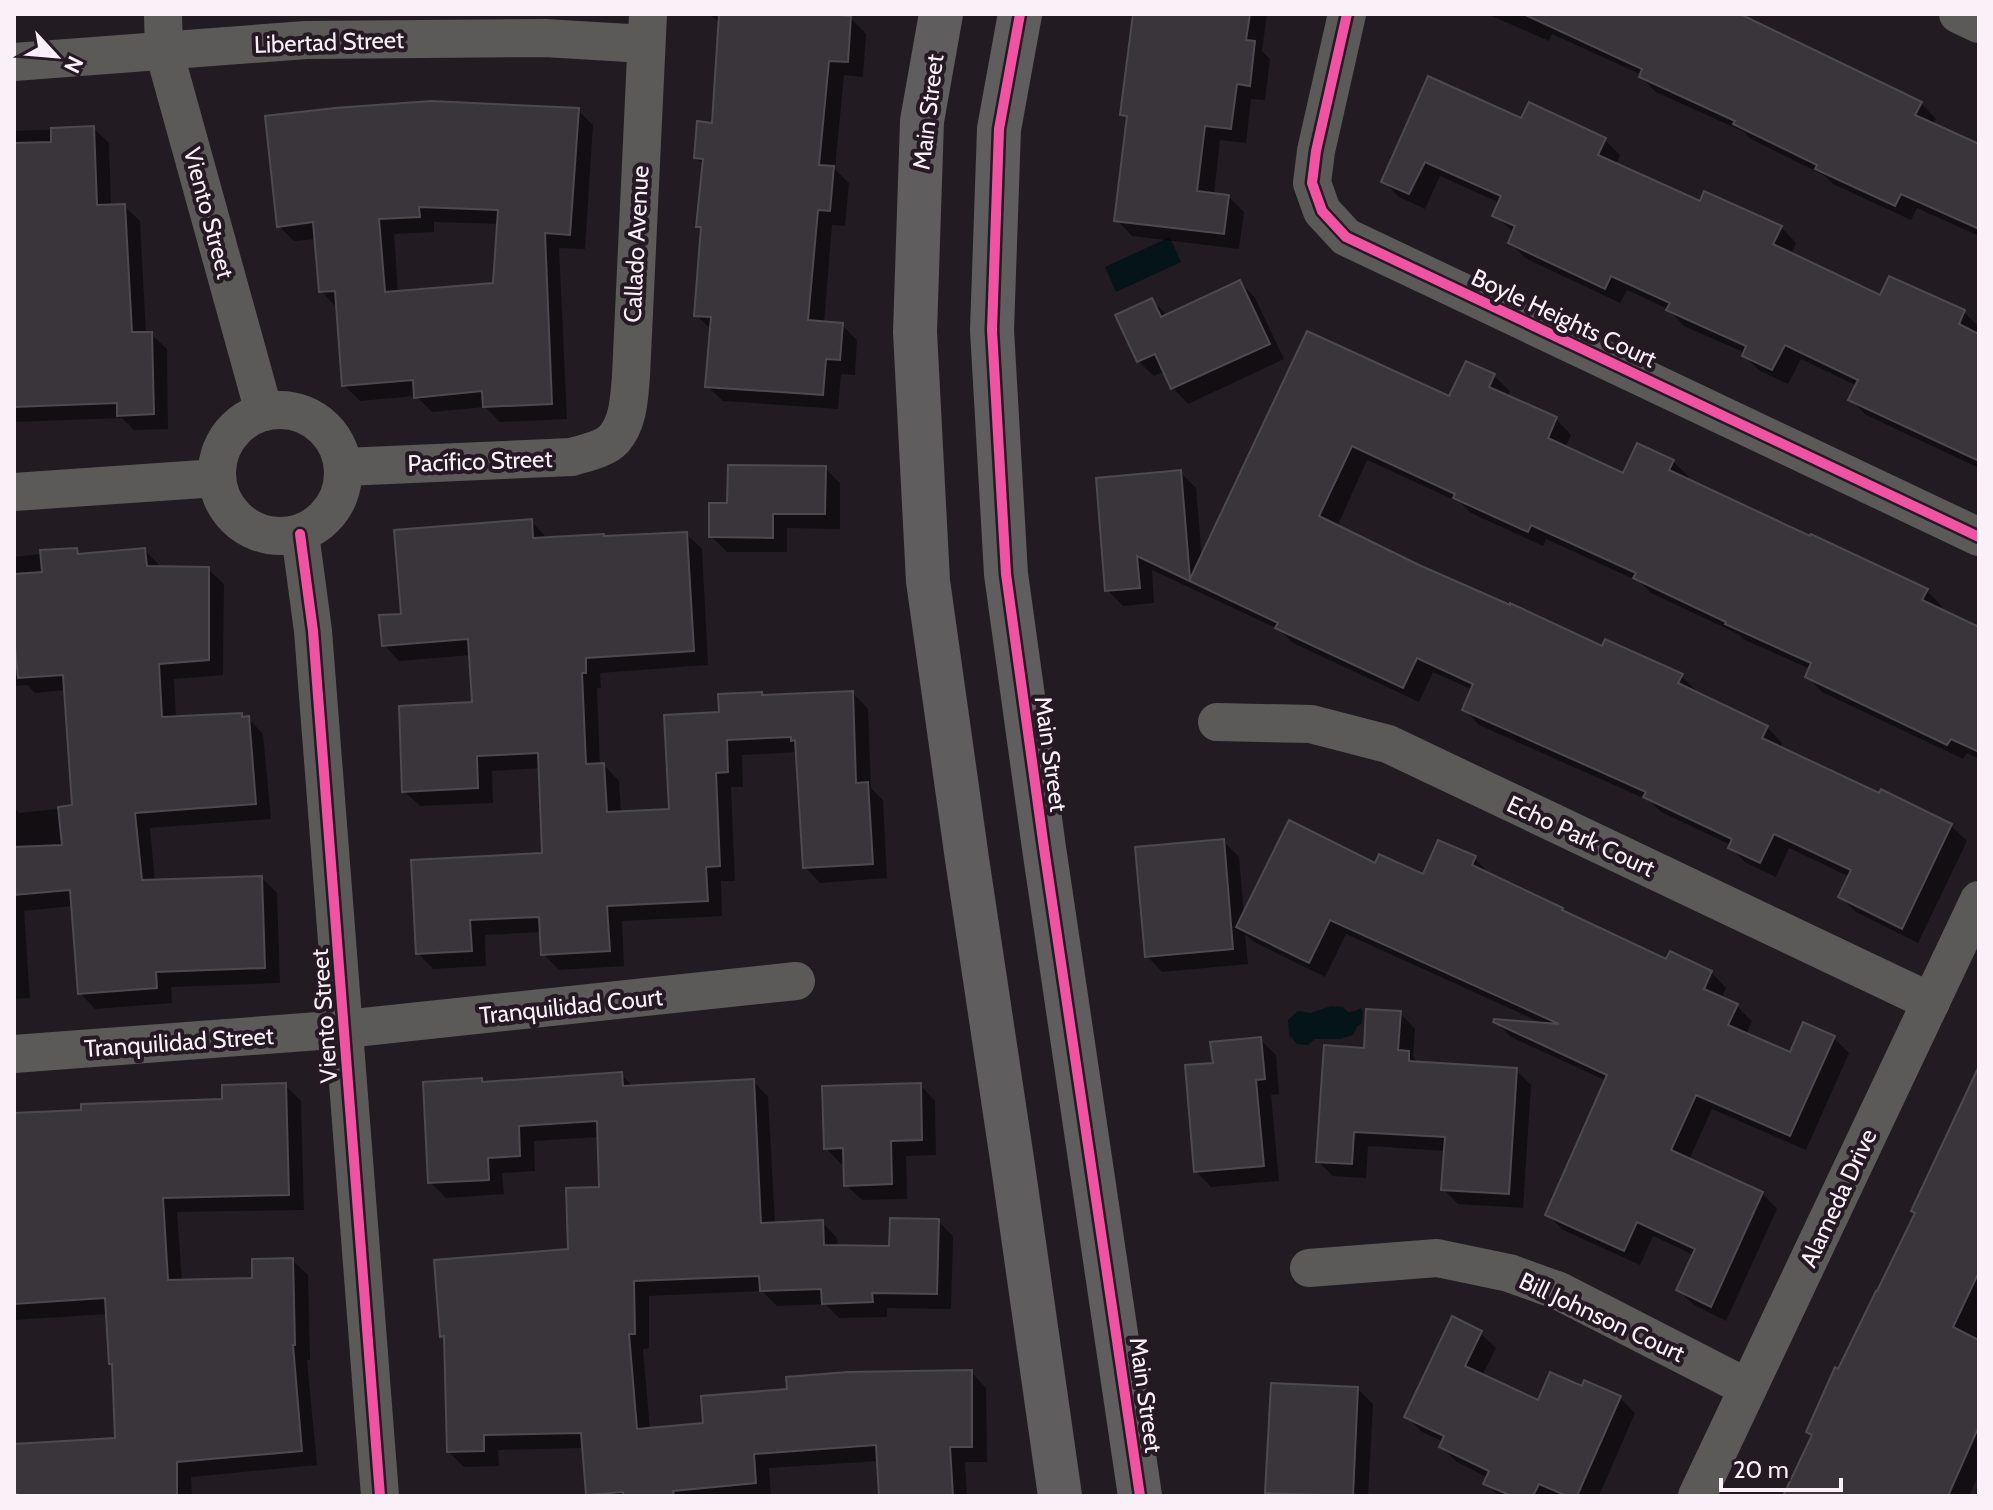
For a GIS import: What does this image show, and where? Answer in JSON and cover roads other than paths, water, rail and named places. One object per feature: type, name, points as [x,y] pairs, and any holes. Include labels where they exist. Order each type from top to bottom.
[{"type":"street","name":"Main Street","points":[[941,14],[922,121],[915,332],[928,581],[1060,1496]]},
{"type":"street","name":"Main Street","points":[[1020,14],[999,129],[992,330],[1006,574],[1140,1496]]},
{"type":"street","name":"Boyle Heights Court","points":[[1347,14],[1316,151],[1312,183],[1322,211],[1346,237],[1979,537]]},
{"type":"street","points":[[1958,14],[1979,24]]},
{"type":"street","name":"Libertad Street","points":[[14,62],[164,32],[306,40],[545,38],[646,29]]},
{"type":"street","name":"Callado Avenue","points":[[613,440],[628,413],[631,376],[646,29]]},
{"type":"street","name":"Viento Street","points":[[164,32],[264,412]]},
{"type":"street","points":[[285,410],[307,415],[325,428],[338,446],[344,467],[338,501],[328,515],[300,534],[281,538],[262,535],[244,527],[230,513],[221,497],[217,478],[218,456],[228,436],[244,421],[264,412],[285,410]]},
{"type":"street","name":"Pacífico Street","points":[[344,467],[572,457],[613,440]]},
{"type":"street","points":[[14,492],[217,478]]},
{"type":"street","name":"Viento Street","points":[[300,534],[313,631],[380,1496]]},
{"type":"street","name":"Echo Park Court","points":[[1217,722],[1311,724],[1388,744],[1931,1002]]},
{"type":"street","name":"Alameda Drive","points":[[1697,1496],[1979,900]]},
{"type":"street","name":"Tranquilidad Court","points":[[345,1029],[796,981]]},
{"type":"street","name":"Tranquilidad Street","points":[[14,1054],[345,1029]]},
{"type":"street","name":"Bill Johnson Court","points":[[1309,1268],[1437,1258],[1509,1273],[1559,1291],[1748,1388]]}]
